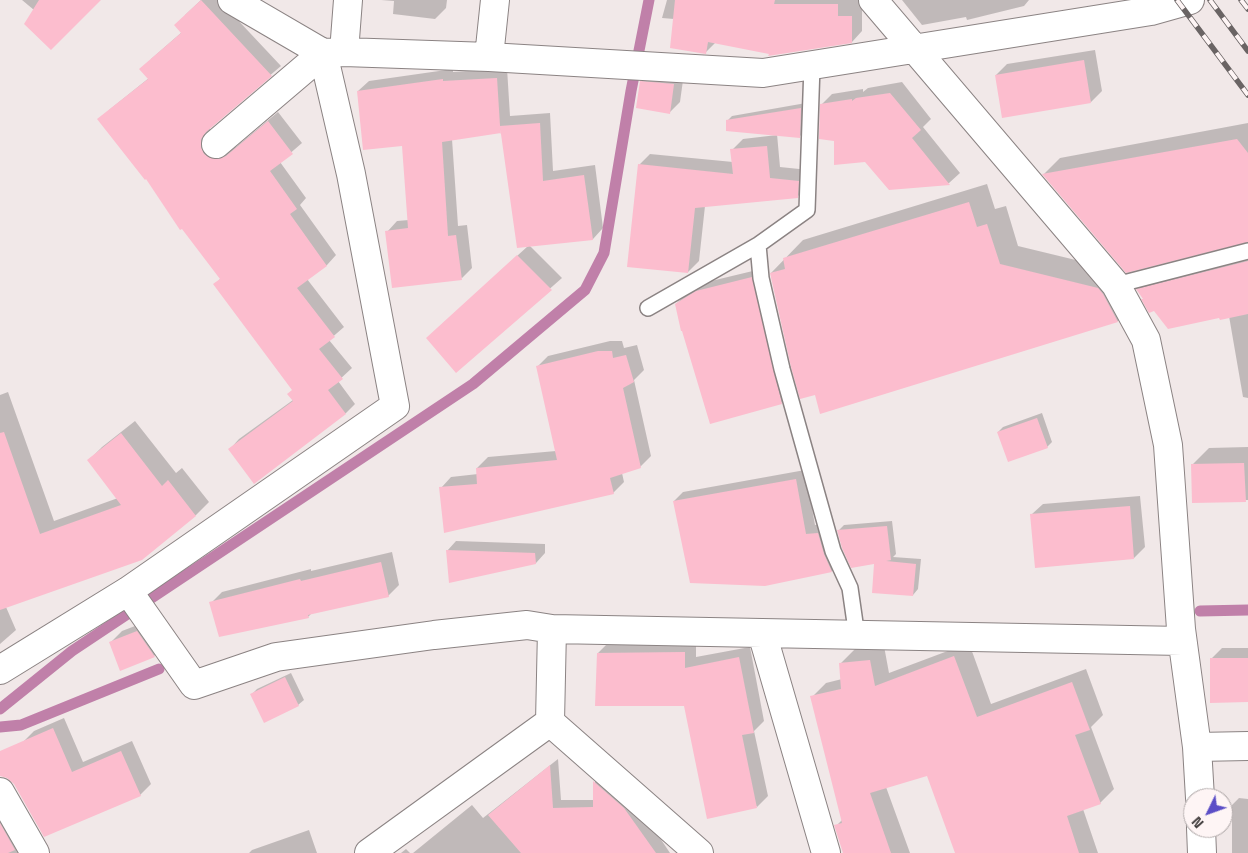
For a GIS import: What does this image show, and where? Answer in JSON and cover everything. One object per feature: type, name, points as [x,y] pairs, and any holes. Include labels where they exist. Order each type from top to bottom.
[{"type":"street","points":[[232,0],[333,53],[489,57],[763,73],[1151,11],[1190,0]]},
{"type":"street","points":[[0,670],[128,591],[395,406],[351,174],[333,53],[348,0]]},
{"type":"street","points":[[489,57],[495,0]]},
{"type":"street","points":[[873,0],[1116,285],[1146,340],[1168,445],[1182,635],[1197,746],[1199,788]]},
{"type":"street","points":[[216,144],[333,53]]},
{"type":"street","points":[[128,591],[194,685],[276,657],[434,635],[527,625],[552,629],[762,633],[854,629],[1182,635]]},
{"type":"street","points":[[552,629],[550,722],[699,853]]},
{"type":"street","points":[[762,633],[826,853]]},
{"type":"street","points":[[369,853],[550,722]]},
{"type":"street","points":[[1197,746],[1248,746]]},
{"type":"street","points":[[0,792],[35,853]]},
{"type":"street","points":[[1201,838],[1202,853]]},
{"type":"lane","points":[[648,308],[758,246],[807,210],[812,66]]},
{"type":"lane","points":[[758,246],[761,278],[782,369],[833,551],[850,588],[854,629]]},
{"type":"lane","points":[[1116,285],[1248,251]]},
{"type":"building","points":[[39,0],[101,0],[51,50],[24,24]]},
{"type":"building","points":[[201,0],[272,76],[206,132],[201,139],[201,147],[204,154],[210,158],[219,159],[226,156],[268,121],[293,154],[270,171],[297,209],[290,214],[327,266],[297,288],[335,337],[319,349],[343,379],[328,390],[346,414],[254,484],[228,449],[293,401],[287,394],[292,390],[213,284],[220,279],[182,229],[180,230],[146,179],[97,119],[148,79],[139,69],[181,33],[174,25]]},
{"type":"building","points":[[675,0],[775,0],[774,4],[838,4],[838,16],[852,16],[852,43],[768,56],[769,54],[708,42],[706,54],[670,48]]},
{"type":"building","points":[[1084,60],[1091,103],[1002,118],[995,75]]},
{"type":"building","points":[[497,78],[500,126],[540,123],[543,181],[584,175],[593,240],[517,248],[501,133],[442,142],[448,236],[456,235],[462,280],[392,288],[385,231],[408,228],[402,146],[363,150],[357,91],[443,79],[443,81]]},
{"type":"building","points":[[640,81],[674,84],[670,114],[636,108]]},
{"type":"building","points":[[890,93],[921,130],[912,138],[950,185],[889,190],[865,162],[834,165],[834,141],[819,139],[820,104],[852,99],[852,101],[856,98]]},
{"type":"building","points":[[801,108],[800,138],[726,131],[726,120]]},
{"type":"building","points":[[1237,139],[1248,153],[1248,242],[1126,273],[1042,174]]},
{"type":"building","points":[[767,146],[770,178],[799,181],[798,198],[695,208],[688,273],[627,267],[638,164],[733,174],[730,149]]},
{"type":"building","points":[[969,202],[977,227],[987,224],[1000,264],[1098,288],[1118,322],[820,414],[815,395],[800,399],[770,273],[785,269],[783,258]]},
{"type":"building","points":[[517,255],[552,290],[456,373],[426,338]]},
{"type":"building","points":[[1248,261],[1248,314],[1168,329],[1154,311],[1149,313],[1136,289]]},
{"type":"building","points":[[752,277],[782,404],[710,424],[681,331],[675,304],[696,291]]},
{"type":"building","points":[[598,351],[612,351],[613,358],[626,355],[634,382],[623,388],[641,468],[610,478],[614,494],[444,533],[439,487],[477,484],[476,468],[557,460],[536,366]]},
{"type":"building","points":[[1037,418],[1048,448],[1008,462],[997,432]]},
{"type":"building","points":[[4,432],[40,534],[121,505],[87,460],[121,433],[162,486],[168,480],[196,516],[142,560],[0,610],[0,433]]},
{"type":"building","points":[[1244,463],[1246,502],[1192,503],[1191,464]]},
{"type":"building","points":[[796,479],[806,534],[818,533],[832,572],[765,586],[690,583],[673,501]]},
{"type":"building","points":[[1130,506],[1134,559],[1035,568],[1030,514]]},
{"type":"building","points":[[887,526],[891,560],[886,561],[916,564],[913,596],[872,593],[874,564],[851,568],[842,548],[837,530]]},
{"type":"building","points":[[446,550],[535,553],[536,564],[449,583]]},
{"type":"building","points":[[381,562],[389,597],[308,615],[309,618],[219,637],[209,602],[300,579],[301,581]]},
{"type":"building","points":[[137,631],[155,657],[120,671],[109,642]]},
{"type":"building","points":[[685,652],[685,668],[739,657],[754,733],[742,735],[757,808],[707,819],[684,706],[595,706],[597,653]]},
{"type":"building","points":[[954,656],[977,717],[1072,682],[1090,730],[1075,735],[1101,804],[1067,816],[1079,853],[955,853],[927,776],[870,793],[891,853],[843,853],[834,825],[842,823],[810,696],[841,689],[839,663],[870,660],[875,686]]},
{"type":"building","points":[[1210,658],[1248,658],[1248,702],[1210,703]]},
{"type":"building","points":[[285,677],[299,706],[264,723],[250,694]]},
{"type":"building","points":[[53,728],[72,772],[121,751],[141,796],[44,837],[14,784],[7,778],[0,776],[0,751]]},
{"type":"building","points":[[550,765],[553,808],[593,807],[593,781],[624,808],[656,853],[521,853],[488,815]]},
{"type":"building","points":[[0,823],[15,850],[8,853],[0,853]]},
{"type":"waterway","points":[[0,709],[72,651],[473,384],[585,290],[604,253],[631,91],[649,0]]},
{"type":"waterway","points":[[1200,611],[1248,610]]},
{"type":"waterway","points":[[0,727],[21,725],[159,669]]},
{"type":"railway","points":[[1177,0],[1248,95]]},
{"type":"railway","points":[[1210,0],[1248,51]]},
{"type":"railway","points":[[1241,0],[1248,9]]}]
